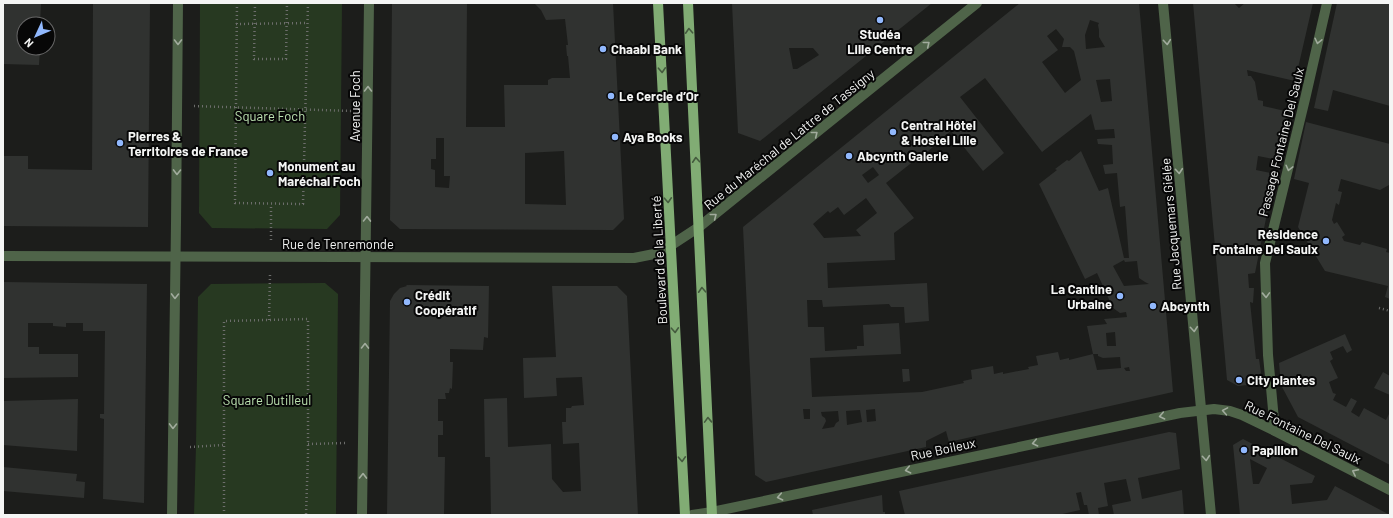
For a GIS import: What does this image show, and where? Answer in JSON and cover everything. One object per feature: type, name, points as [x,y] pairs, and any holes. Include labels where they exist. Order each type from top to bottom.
[{"type":"main road","name":"Boulevard de la Liberté","points":[[658,3],[685,515]]},
{"type":"main road","points":[[688,3],[712,514]]},
{"type":"street","points":[[172,515],[178,107],[178,3]]},
{"type":"street","name":"Avenue Foch","points":[[366,258],[369,3]]},
{"type":"street","name":"Rue du Maréchal de Lattre de Tassigny","points":[[670,246],[699,228],[977,3]]},
{"type":"street","name":"Rue Jacquemars Giélée","points":[[1163,3],[1211,515]]},
{"type":"street","name":"Passage Fontaine Del Saulx","points":[[1275,431],[1268,355],[1265,263],[1327,3]]},
{"type":"street","name":"Rue de Tenremonde","points":[[3,256],[634,258],[654,254],[670,246]]},
{"type":"street","points":[[362,515],[366,258]]},
{"type":"street","name":"Rue Fontaine Del Saulx","points":[[1200,410],[1214,409],[1230,411],[1242,415],[1390,490]]},
{"type":"street","name":"Rue Boileux","points":[[692,515],[712,514],[1172,414],[1200,410]]},
{"type":"path","points":[[237,3],[235,203],[264,204],[303,204],[308,3]]},
{"type":"path","points":[[255,3],[254,59],[286,59],[287,3]]},
{"type":"path","points":[[236,24],[308,23]]},
{"type":"path","points":[[178,107],[368,112]]},
{"type":"path","points":[[1379,308],[1390,311]]},
{"type":"path","points":[[224,515],[224,321],[308,320],[308,444],[306,515]]},
{"type":"path","points":[[308,444],[364,443]]},
{"type":"path","points":[[173,447],[224,445]]},
{"type":"green space","name":"Square Foch","points":[[200,3],[342,3],[340,215],[327,229],[212,228],[199,213]]},
{"type":"green space","name":"Square Dutilleul","points":[[325,283],[338,294],[336,515],[194,515],[198,297],[211,284]]},
{"type":"building","points":[[3,3],[41,3],[40,16],[16,16],[16,56],[40,56],[39,65],[3,64]]},
{"type":"building","points":[[93,3],[150,3],[148,227],[3,226],[3,156],[28,156],[28,169],[92,170]]},
{"type":"building","points":[[392,3],[467,3],[466,127],[505,127],[504,85],[548,85],[548,80],[552,78],[570,78],[565,19],[546,20],[541,10],[534,3],[613,3],[624,219],[613,230],[400,229],[390,220]],"holes":[[[436,138],[444,138],[444,176],[450,176],[449,188],[435,187],[435,170],[431,169],[431,159],[436,159]],[[564,151],[566,205],[525,204],[525,153]]]},
{"type":"building","points":[[732,3],[932,3],[760,141],[738,133]],"holes":[[[789,48],[813,48],[819,55],[797,69],[793,69]]]},
{"type":"building","points":[[1020,3],[1139,3],[1173,392],[949,442],[946,431],[926,441],[926,447],[766,482],[755,475],[743,227]],"holes":[[[1090,20],[1099,23],[1099,37],[1105,47],[1086,49],[1085,35]],[[1056,29],[1064,39],[1062,47],[1070,47],[1074,51],[1081,80],[1065,93],[1042,62],[1058,50],[1047,36]],[[985,78],[1042,152],[1091,114],[1095,130],[1114,129],[1115,138],[1097,139],[1098,144],[1112,145],[1113,164],[1103,165],[1105,174],[1117,173],[1120,207],[1125,206],[1129,258],[1124,258],[1108,188],[1099,191],[1081,151],[1069,161],[1067,160],[1055,169],[1057,170],[1039,184],[1085,279],[1097,273],[1113,308],[1120,313],[1126,312],[1127,317],[1104,319],[1107,324],[1087,326],[1093,354],[1069,360],[1069,358],[1060,360],[1058,352],[1036,356],[1038,365],[1028,367],[1029,369],[1003,374],[1003,372],[994,374],[993,366],[971,370],[972,379],[963,381],[964,383],[922,392],[812,397],[810,358],[901,354],[899,323],[863,325],[864,346],[857,346],[857,349],[825,351],[824,327],[808,327],[807,300],[822,300],[823,307],[889,304],[891,307],[904,307],[905,323],[929,321],[927,283],[828,288],[827,263],[895,260],[894,233],[914,218],[886,183],[917,160],[951,131],[983,171],[1004,153],[960,97]],[[1110,79],[1112,101],[1101,102],[1096,80]],[[873,167],[879,175],[868,183],[862,175]],[[866,198],[877,213],[856,230],[861,236],[824,238],[813,224],[828,211],[830,213],[838,207],[844,215]],[[1124,260],[1125,262],[1137,261],[1139,278],[1149,284],[1124,286],[1113,266]],[[1115,332],[1116,346],[1107,346],[1106,333]],[[1093,354],[1098,354],[1098,356],[1103,358],[1120,357],[1121,368],[1097,370]],[[1129,367],[1130,371],[1126,371],[1124,368]],[[803,409],[810,409],[810,419],[804,419]],[[875,409],[876,421],[867,422],[866,410]],[[860,410],[862,422],[847,425],[846,411]],[[838,411],[839,421],[834,427],[822,429],[826,421],[822,416],[821,412]]]},
{"type":"building","points":[[1193,3],[1234,3],[1239,8],[1245,3],[1313,3],[1295,81],[1247,70],[1248,76],[1251,76],[1255,82],[1258,100],[1263,101],[1263,106],[1289,112],[1278,160],[1258,156],[1256,170],[1275,174],[1255,273],[1248,274],[1249,288],[1254,288],[1253,303],[1250,302],[1256,359],[1259,359],[1261,373],[1248,385],[1238,386],[1227,380]]},
{"type":"building","points":[[1337,3],[1390,3],[1390,106],[1333,90],[1328,111],[1314,108]]},
{"type":"building","points":[[1306,122],[1390,144],[1389,185],[1380,190],[1341,179],[1338,191],[1342,192],[1339,205],[1336,203],[1332,220],[1334,224],[1337,222],[1345,235],[1342,237],[1344,241],[1360,245],[1362,242],[1387,249],[1386,252],[1390,253],[1390,299],[1385,297],[1388,286],[1325,271],[1298,227],[1309,183],[1294,179]]},
{"type":"building","points":[[3,282],[147,284],[144,503],[103,499],[104,419],[100,418],[100,414],[104,414],[105,331],[83,331],[83,323],[66,323],[66,327],[53,326],[53,323],[28,323],[28,347],[39,347],[39,354],[78,354],[78,377],[3,378]]},
{"type":"building","points":[[406,285],[489,286],[488,338],[484,337],[483,350],[450,349],[450,362],[453,362],[452,389],[450,388],[449,393],[445,393],[446,399],[438,399],[438,421],[443,421],[443,435],[438,435],[438,457],[445,457],[444,515],[387,515],[390,301],[400,288],[407,286]]},
{"type":"building","points":[[552,286],[617,286],[627,296],[638,515],[491,515],[490,457],[485,457],[484,399],[507,398],[508,447],[551,444],[552,479],[563,492],[581,491],[579,443],[563,444],[562,422],[566,422],[566,408],[584,405],[582,377],[556,378],[557,396],[524,398],[523,358],[556,357]]},
{"type":"building","points":[[1345,334],[1352,350],[1347,353],[1343,346],[1330,352],[1333,359],[1330,361],[1338,378],[1329,382],[1333,393],[1336,394],[1333,400],[1346,407],[1351,398],[1357,401],[1351,412],[1359,417],[1364,408],[1386,420],[1390,412],[1390,465],[1298,417],[1281,385],[1279,363]]},
{"type":"building","points":[[902,369],[909,369],[910,381],[903,382]]},
{"type":"building","points":[[1383,372],[1390,376],[1390,395],[1374,388]]},
{"type":"building","points":[[78,399],[77,451],[3,445],[3,401]]},
{"type":"building","points":[[1169,432],[1176,433],[1180,469],[1138,478],[1142,499],[1182,490],[1184,515],[1114,515],[1112,505],[1131,501],[1126,479],[1104,483],[1108,506],[1098,508],[1099,515],[1089,515],[1087,505],[1084,505],[1081,492],[1076,493],[1080,510],[1058,515],[905,515],[899,491]]},
{"type":"building","points":[[1243,439],[1315,476],[1312,483],[1290,485],[1292,504],[1327,500],[1335,486],[1390,515],[1240,515],[1233,445]],"holes":[[[1250,459],[1267,468],[1259,484],[1253,484]]]},
{"type":"building","points":[[3,467],[77,474],[76,481],[85,482],[84,498],[3,491]]},
{"type":"building","points":[[882,495],[883,512],[885,512],[885,515],[813,515],[812,510]]},
{"type":"place","name":"Studéa Lille Centre","points":[[880,20]]},
{"type":"place","name":"Chaabi Bank","points":[[603,49]]},
{"type":"place","name":"Le Cercle d’Or","points":[[611,96]]},
{"type":"place","name":"Central Hôtel & Hostel Lille","points":[[893,132]]},
{"type":"place","name":"Aya Books","points":[[615,137]]},
{"type":"place","name":"Pierres & Territoires de France","points":[[120,143]]},
{"type":"place","name":"Abcynth Galerie","points":[[849,156]]},
{"type":"place","name":"Monument au Maréchal Foch","points":[[270,173]]},
{"type":"place","name":"Résidence Fontaine Del Saulx","points":[[1326,241]]},
{"type":"place","name":"La Cantine Urbaine","points":[[1120,296]]},
{"type":"place","name":"Crédit Coopératif","points":[[407,302]]},
{"type":"place","name":"Abcynth","points":[[1153,306]]},
{"type":"place","name":"City plantes","points":[[1239,380]]},
{"type":"place","name":"Papillon","points":[[1244,450]]}]
